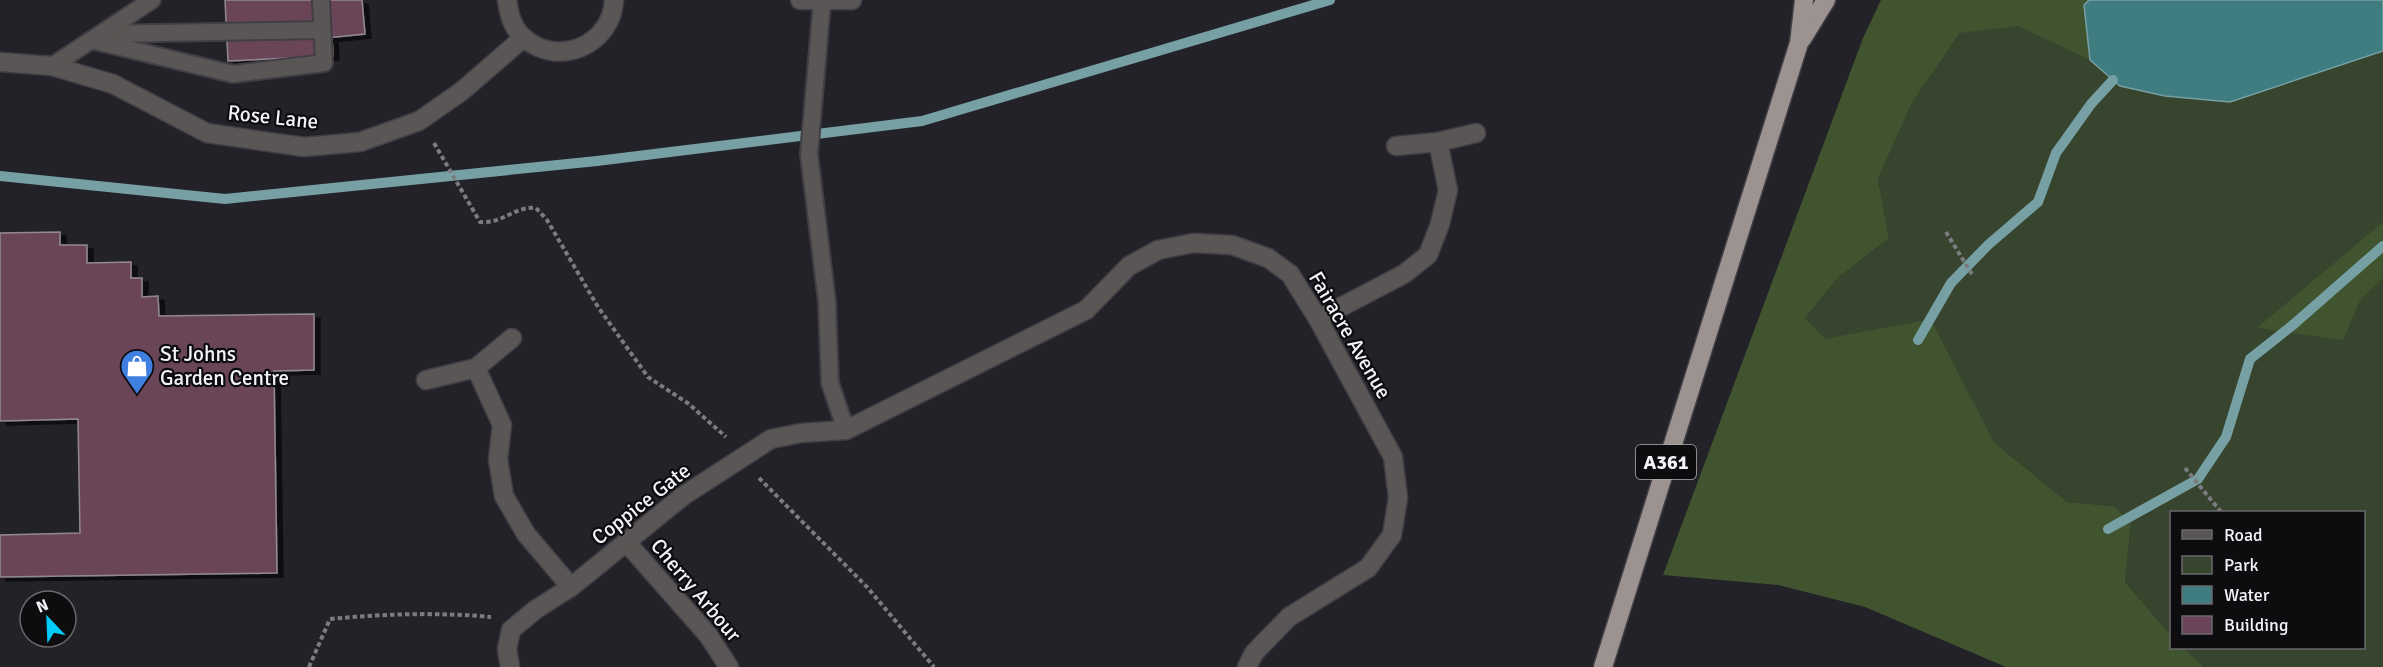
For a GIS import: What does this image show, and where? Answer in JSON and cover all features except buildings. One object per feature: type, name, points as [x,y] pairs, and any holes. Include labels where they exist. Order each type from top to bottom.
[{"type":"highway","name":"A361","points":[[1603,667],[1799,43],[1804,0]]},
{"type":"highway","name":"A361","points":[[1799,43],[1826,0]]},
{"type":"street","points":[[507,0],[511,20],[523,38],[546,51],[573,52],[591,44],[606,28],[614,11],[614,0]]},
{"type":"street","points":[[800,0],[822,2],[852,0]]},
{"type":"street","name":"Rose Lane","points":[[0,62],[52,66],[113,84],[207,133],[304,147],[360,142],[419,121],[462,91],[523,38]]},
{"type":"street","points":[[1396,146],[1438,142],[1476,133]]},
{"type":"street","points":[[1318,319],[1404,274],[1428,255],[1440,224],[1448,190],[1438,142]]},
{"type":"street","name":"Fairacre Avenue","points":[[846,430],[1086,310],[1129,266],[1158,250],[1193,243],[1233,245],[1268,258],[1290,274],[1318,319],[1393,457],[1398,498],[1392,535],[1368,568],[1289,617],[1254,653],[1247,667]]},
{"type":"street","points":[[426,380],[476,368],[512,338]]},
{"type":"street","points":[[476,368],[502,425],[498,459],[504,496],[526,534],[571,587]]},
{"type":"street","name":"Coppice Gate","points":[[511,630],[535,610],[571,587],[683,496],[771,439],[801,433],[846,430]]},
{"type":"street","name":"Cherry Arbour","points":[[627,543],[708,635],[729,667]]},
{"type":"street","points":[[510,667],[507,649],[511,630]]},
{"type":"lane","points":[[52,66],[152,0],[164,0]]},
{"type":"lane","points":[[96,37],[233,75],[324,63],[321,0]]},
{"type":"lane","points":[[822,2],[818,59],[811,109],[809,154],[827,302],[830,383],[846,430]]},
{"type":"lane","points":[[96,37],[322,30]]},
{"type":"path","points":[[449,165],[480,222],[494,223],[525,207],[536,208],[547,220],[598,307],[648,377],[688,404],[724,435],[769,490],[867,587],[934,667]]},
{"type":"path","points":[[1946,232],[1972,276]]},
{"type":"path","points":[[2185,468],[2220,511]]},
{"type":"path","points":[[309,667],[330,619],[367,615],[457,614],[495,617],[511,630]]},
{"type":"green space","points":[[1881,0],[2089,0],[2084,6],[2090,60],[2018,26],[1960,33],[1912,103],[1878,179],[1889,238],[1838,278],[1805,318],[1825,339],[1931,319],[1994,442],[2067,502],[2114,506],[2131,522],[2125,582],[2170,634],[2170,649],[2185,649],[2204,667],[2006,667],[1865,607],[1778,585],[1663,575],[1863,38]]},
{"type":"green space","points":[[2008,0],[2383,0],[2383,667],[2204,667],[2185,649],[2365,649],[2365,511],[2170,511],[2170,634],[2125,582],[2131,522],[2114,506],[2067,502],[1994,442],[1931,319],[1825,340],[1805,318],[1838,278],[1889,238],[1878,179],[1912,103],[1960,33]]},
{"type":"green space","points":[[2383,222],[2383,278],[2360,300],[2343,340],[2257,328]]},
{"type":"water","points":[[2089,0],[2383,0],[2383,51],[2230,102],[2165,96],[2120,86],[2090,60],[2084,5]]},
{"type":"waterway","points":[[0,176],[225,199],[597,161],[922,121],[1330,0]]},
{"type":"waterway","points":[[1918,340],[1951,283],[1988,245],[2038,202],[2056,153],[2091,104],[2113,80]]},
{"type":"waterway","points":[[2108,529],[2198,479],[2226,437],[2250,359],[2294,324],[2383,246]]},
{"type":"place","name":"St Johns Garden Centre","points":[[137,395]]}]
